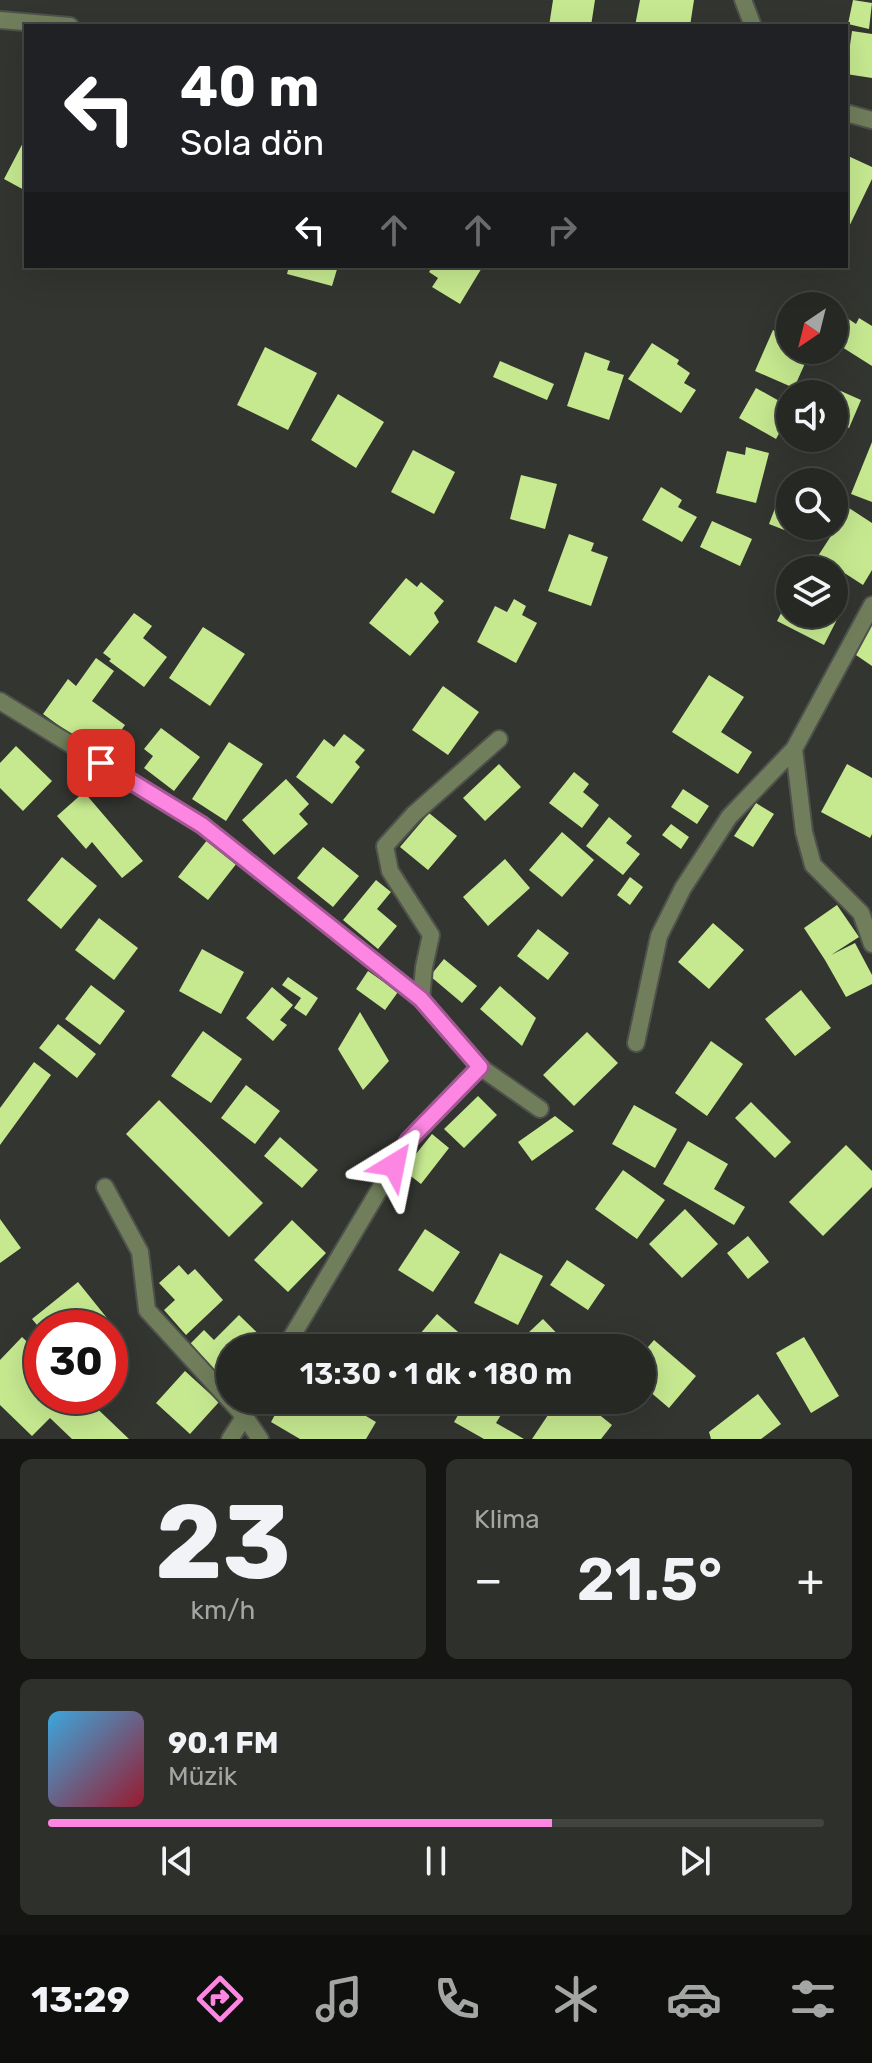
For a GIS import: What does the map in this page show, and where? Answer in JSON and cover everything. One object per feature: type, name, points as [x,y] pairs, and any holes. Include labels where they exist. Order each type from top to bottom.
[{"type":"street","points":[[743,0],[752,24]]},
{"type":"street","points":[[0,20],[47,24]]},
{"type":"street","points":[[848,114],[872,120]]},
{"type":"street","points":[[636,1043],[659,936],[683,888],[729,817],[794,749],[872,605]]},
{"type":"street","points":[[0,701],[202,825],[421,999],[480,1067],[540,1109]]},
{"type":"street","points":[[421,999],[431,935],[390,871],[385,846],[414,814],[499,739]]},
{"type":"street","points":[[794,749],[804,832],[813,865],[861,913],[872,944]]},
{"type":"street","points":[[293,1334],[409,1140],[480,1067]]},
{"type":"street","points":[[105,1187],[140,1252],[147,1310],[245,1417],[260,1439]]},
{"type":"street","points":[[230,1439],[247,1414]]},
{"type":"building","points":[[553,0],[595,0],[591,24],[549,24]]},
{"type":"building","points":[[640,0],[694,0],[690,24],[635,24]]},
{"type":"building","points":[[853,0],[872,3],[869,29],[848,24]]},
{"type":"building","points":[[852,31],[872,34],[872,78],[848,74]]},
{"type":"building","points":[[24,141],[24,190],[4,179]]},
{"type":"building","points":[[848,156],[872,167],[872,179],[848,229]]},
{"type":"building","points":[[288,268],[337,268],[332,286],[287,274]]},
{"type":"building","points":[[432,268],[482,268],[460,304],[432,287],[438,278],[429,272]]},
{"type":"building","points":[[859,318],[872,326],[872,366],[848,351],[848,319],[856,324]]},
{"type":"building","points":[[773,330],[776,331],[776,364],[805,364],[798,380],[776,380],[755,371]]},
{"type":"building","points":[[652,343],[679,360],[677,364],[690,373],[684,383],[696,390],[681,413],[628,379]]},
{"type":"building","points":[[265,347],[317,373],[288,430],[237,405]]},
{"type":"building","points":[[585,352],[610,361],[607,370],[624,375],[609,420],[567,406]]},
{"type":"building","points":[[500,361],[554,384],[547,400],[493,377]]},
{"type":"building","points":[[756,388],[776,399],[776,439],[739,418]]},
{"type":"building","points":[[338,394],[384,422],[356,468],[311,440]]},
{"type":"building","points":[[848,394],[861,400],[848,428]]},
{"type":"building","points":[[872,442],[872,502],[851,494]]},
{"type":"building","points":[[746,447],[769,453],[756,503],[716,493],[727,451],[745,455]]},
{"type":"building","points":[[413,450],[455,472],[434,514],[391,492]]},
{"type":"building","points":[[521,475],[557,484],[545,529],[510,519]]},
{"type":"building","points":[[661,487],[682,500],[678,507],[697,517],[682,542],[642,520]]},
{"type":"building","points":[[776,506],[776,527],[769,524]]},
{"type":"building","points":[[848,510],[872,523],[872,570],[863,585],[848,575],[848,556],[818,556],[828,540],[848,540]]},
{"type":"building","points":[[712,521],[752,539],[740,566],[700,547]]},
{"type":"building","points":[[569,534],[594,543],[591,551],[608,557],[591,606],[548,591]]},
{"type":"building","points":[[406,578],[417,587],[421,582],[444,601],[434,613],[439,622],[410,656],[369,623]]},
{"type":"building","points":[[514,599],[526,606],[522,615],[537,623],[516,663],[477,642],[495,606],[507,612]]},
{"type":"building","points":[[134,613],[152,626],[143,638],[167,657],[144,687],[103,653]]},
{"type":"building","points":[[872,624],[872,666],[853,653]]},
{"type":"building","points":[[203,627],[245,654],[210,706],[169,678]]},
{"type":"building","points":[[791,628],[833,628],[824,645]]},
{"type":"building","points":[[96,658],[114,671],[92,701],[125,725],[102,757],[43,714],[68,679],[76,686]]},
{"type":"building","points":[[709,675],[744,697],[721,732],[752,752],[738,774],[672,732]]},
{"type":"building","points":[[443,686],[479,712],[448,755],[412,730]]},
{"type":"building","points":[[161,728],[200,757],[174,791],[144,768],[153,756],[144,749]]},
{"type":"building","points":[[344,734],[365,750],[355,762],[360,767],[332,804],[296,777],[324,739],[334,747]]},
{"type":"building","points":[[229,742],[263,764],[226,821],[192,799]]},
{"type":"building","points":[[16,746],[52,781],[23,811],[0,788],[0,763]]},
{"type":"building","points":[[499,764],[521,787],[485,821],[463,798]]},
{"type":"building","points":[[847,764],[872,778],[870,838],[821,812]]},
{"type":"building","points":[[574,772],[589,784],[583,792],[599,805],[582,828],[549,803]]},
{"type":"building","points":[[286,779],[309,804],[299,814],[308,824],[274,855],[242,820]]},
{"type":"building","points":[[683,789],[709,806],[697,824],[671,807]]},
{"type":"building","points":[[84,792],[143,861],[122,878],[92,842],[86,849],[57,816]]},
{"type":"building","points":[[756,803],[774,814],[753,847],[734,836]]},
{"type":"building","points":[[429,813],[457,836],[428,870],[400,847]]},
{"type":"building","points":[[609,817],[632,836],[626,843],[640,854],[623,875],[586,846]]},
{"type":"building","points":[[671,824],[689,837],[681,849],[662,835]]},
{"type":"building","points":[[562,832],[594,860],[562,897],[529,870]]},
{"type":"building","points":[[208,839],[237,863],[208,900],[178,877]]},
{"type":"building","points":[[323,847],[359,876],[333,907],[297,878]]},
{"type":"building","points":[[62,857],[97,886],[61,929],[27,900]]},
{"type":"building","points":[[505,859],[530,888],[488,926],[463,897]]},
{"type":"building","points":[[630,877],[643,887],[630,905],[617,895]]},
{"type":"building","points":[[376,880],[391,892],[377,909],[397,926],[378,949],[343,920]]},
{"type":"building","points":[[837,905],[859,937],[831,955],[855,943],[872,975],[872,984],[846,997],[804,928]]},
{"type":"building","points":[[99,918],[138,948],[114,980],[75,950]]},
{"type":"building","points":[[713,923],[744,950],[709,989],[678,962]]},
{"type":"building","points":[[538,929],[569,953],[548,980],[517,956]]},
{"type":"building","points":[[202,949],[244,972],[221,1014],[179,991]]},
{"type":"building","points":[[444,959],[477,986],[462,1003],[430,976]]},
{"type":"building","points":[[368,971],[398,992],[385,1010],[356,989]]},
{"type":"building","points":[[288,977],[318,998],[306,1016],[294,1008],[301,998],[282,985]]},
{"type":"building","points":[[91,985],[125,1011],[100,1045],[65,1019]]},
{"type":"building","points":[[500,986],[536,1018],[522,1046],[480,1009]]},
{"type":"building","points":[[272,987],[293,1005],[280,1020],[287,1025],[273,1041],[246,1018]]},
{"type":"building","points":[[801,990],[831,1028],[795,1056],[765,1019]]},
{"type":"building","points":[[360,1012],[389,1061],[363,1090],[338,1049]]},
{"type":"building","points":[[58,1024],[96,1054],[77,1078],[39,1048]]},
{"type":"building","points":[[203,1031],[242,1059],[211,1103],[171,1076]]},
{"type":"building","points":[[587,1032],[618,1063],[574,1106],[543,1075]]},
{"type":"building","points":[[711,1041],[743,1064],[707,1116],[675,1093]]},
{"type":"building","points":[[34,1062],[51,1075],[0,1145],[0,1108]]},
{"type":"building","points":[[246,1085],[280,1111],[255,1144],[221,1118]]},
{"type":"building","points":[[478,1096],[497,1115],[464,1148],[444,1129]]},
{"type":"building","points":[[159,1100],[263,1203],[229,1237],[126,1134]]},
{"type":"building","points":[[751,1102],[791,1142],[775,1158],[735,1118]]},
{"type":"building","points":[[634,1105],[677,1129],[655,1168],[612,1144]]},
{"type":"building","points":[[555,1116],[574,1131],[532,1161],[518,1142]]},
{"type":"building","points":[[432,1134],[449,1148],[421,1184],[403,1170]]},
{"type":"building","points":[[280,1137],[318,1170],[302,1188],[264,1156]]},
{"type":"building","points":[[688,1141],[728,1164],[714,1189],[745,1207],[734,1225],[663,1184]]},
{"type":"building","points":[[846,1145],[872,1171],[872,1187],[823,1236],[789,1202]]},
{"type":"building","points":[[623,1170],[665,1200],[637,1239],[595,1209]]},
{"type":"building","points":[[685,1209],[718,1244],[682,1278],[649,1244]]},
{"type":"building","points":[[0,1219],[21,1248],[0,1263]]},
{"type":"building","points":[[292,1220],[326,1253],[288,1292],[254,1260]]},
{"type":"building","points":[[425,1229],[460,1252],[433,1292],[398,1270]]},
{"type":"building","points":[[748,1236],[769,1262],[748,1279],[727,1253]]},
{"type":"building","points":[[500,1253],[543,1276],[518,1325],[474,1303]]},
{"type":"building","points":[[567,1260],[605,1285],[588,1310],[550,1285]]},
{"type":"building","points":[[179,1265],[188,1275],[195,1269],[223,1300],[186,1335],[164,1310],[175,1300],[159,1283]]},
{"type":"building","points":[[78,1282],[101,1310],[43,1310]]},
{"type":"building","points":[[437,1314],[461,1334],[420,1334]]},
{"type":"building","points":[[239,1315],[259,1334],[220,1334]]},
{"type":"building","points":[[543,1319],[557,1334],[527,1334]]},
{"type":"building","points":[[204,1330],[214,1340],[216,1338],[216,1373],[188,1346]]},
{"type":"building","points":[[22,1337],[24,1339],[24,1414],[103,1414],[129,1439],[72,1439],[50,1418],[32,1436],[0,1405],[0,1360]]},
{"type":"building","points":[[804,1337],[839,1396],[811,1413],[776,1353]]},
{"type":"building","points":[[656,1342],[696,1376],[669,1408],[656,1397]]},
{"type":"building","points":[[185,1371],[216,1399],[216,1405],[190,1434],[156,1403]]},
{"type":"building","points":[[758,1394],[781,1424],[761,1439],[711,1439],[709,1432]]},
{"type":"building","points":[[275,1414],[363,1414],[376,1422],[366,1439],[300,1439],[271,1422]]},
{"type":"building","points":[[459,1414],[501,1414],[496,1423],[524,1439],[484,1439],[454,1422]]},
{"type":"building","points":[[549,1414],[598,1414],[612,1425],[601,1439],[532,1439]]},
{"type":"route","points":[[101,763],[202,825],[421,999],[480,1067],[409,1140],[394,1165]]}]
